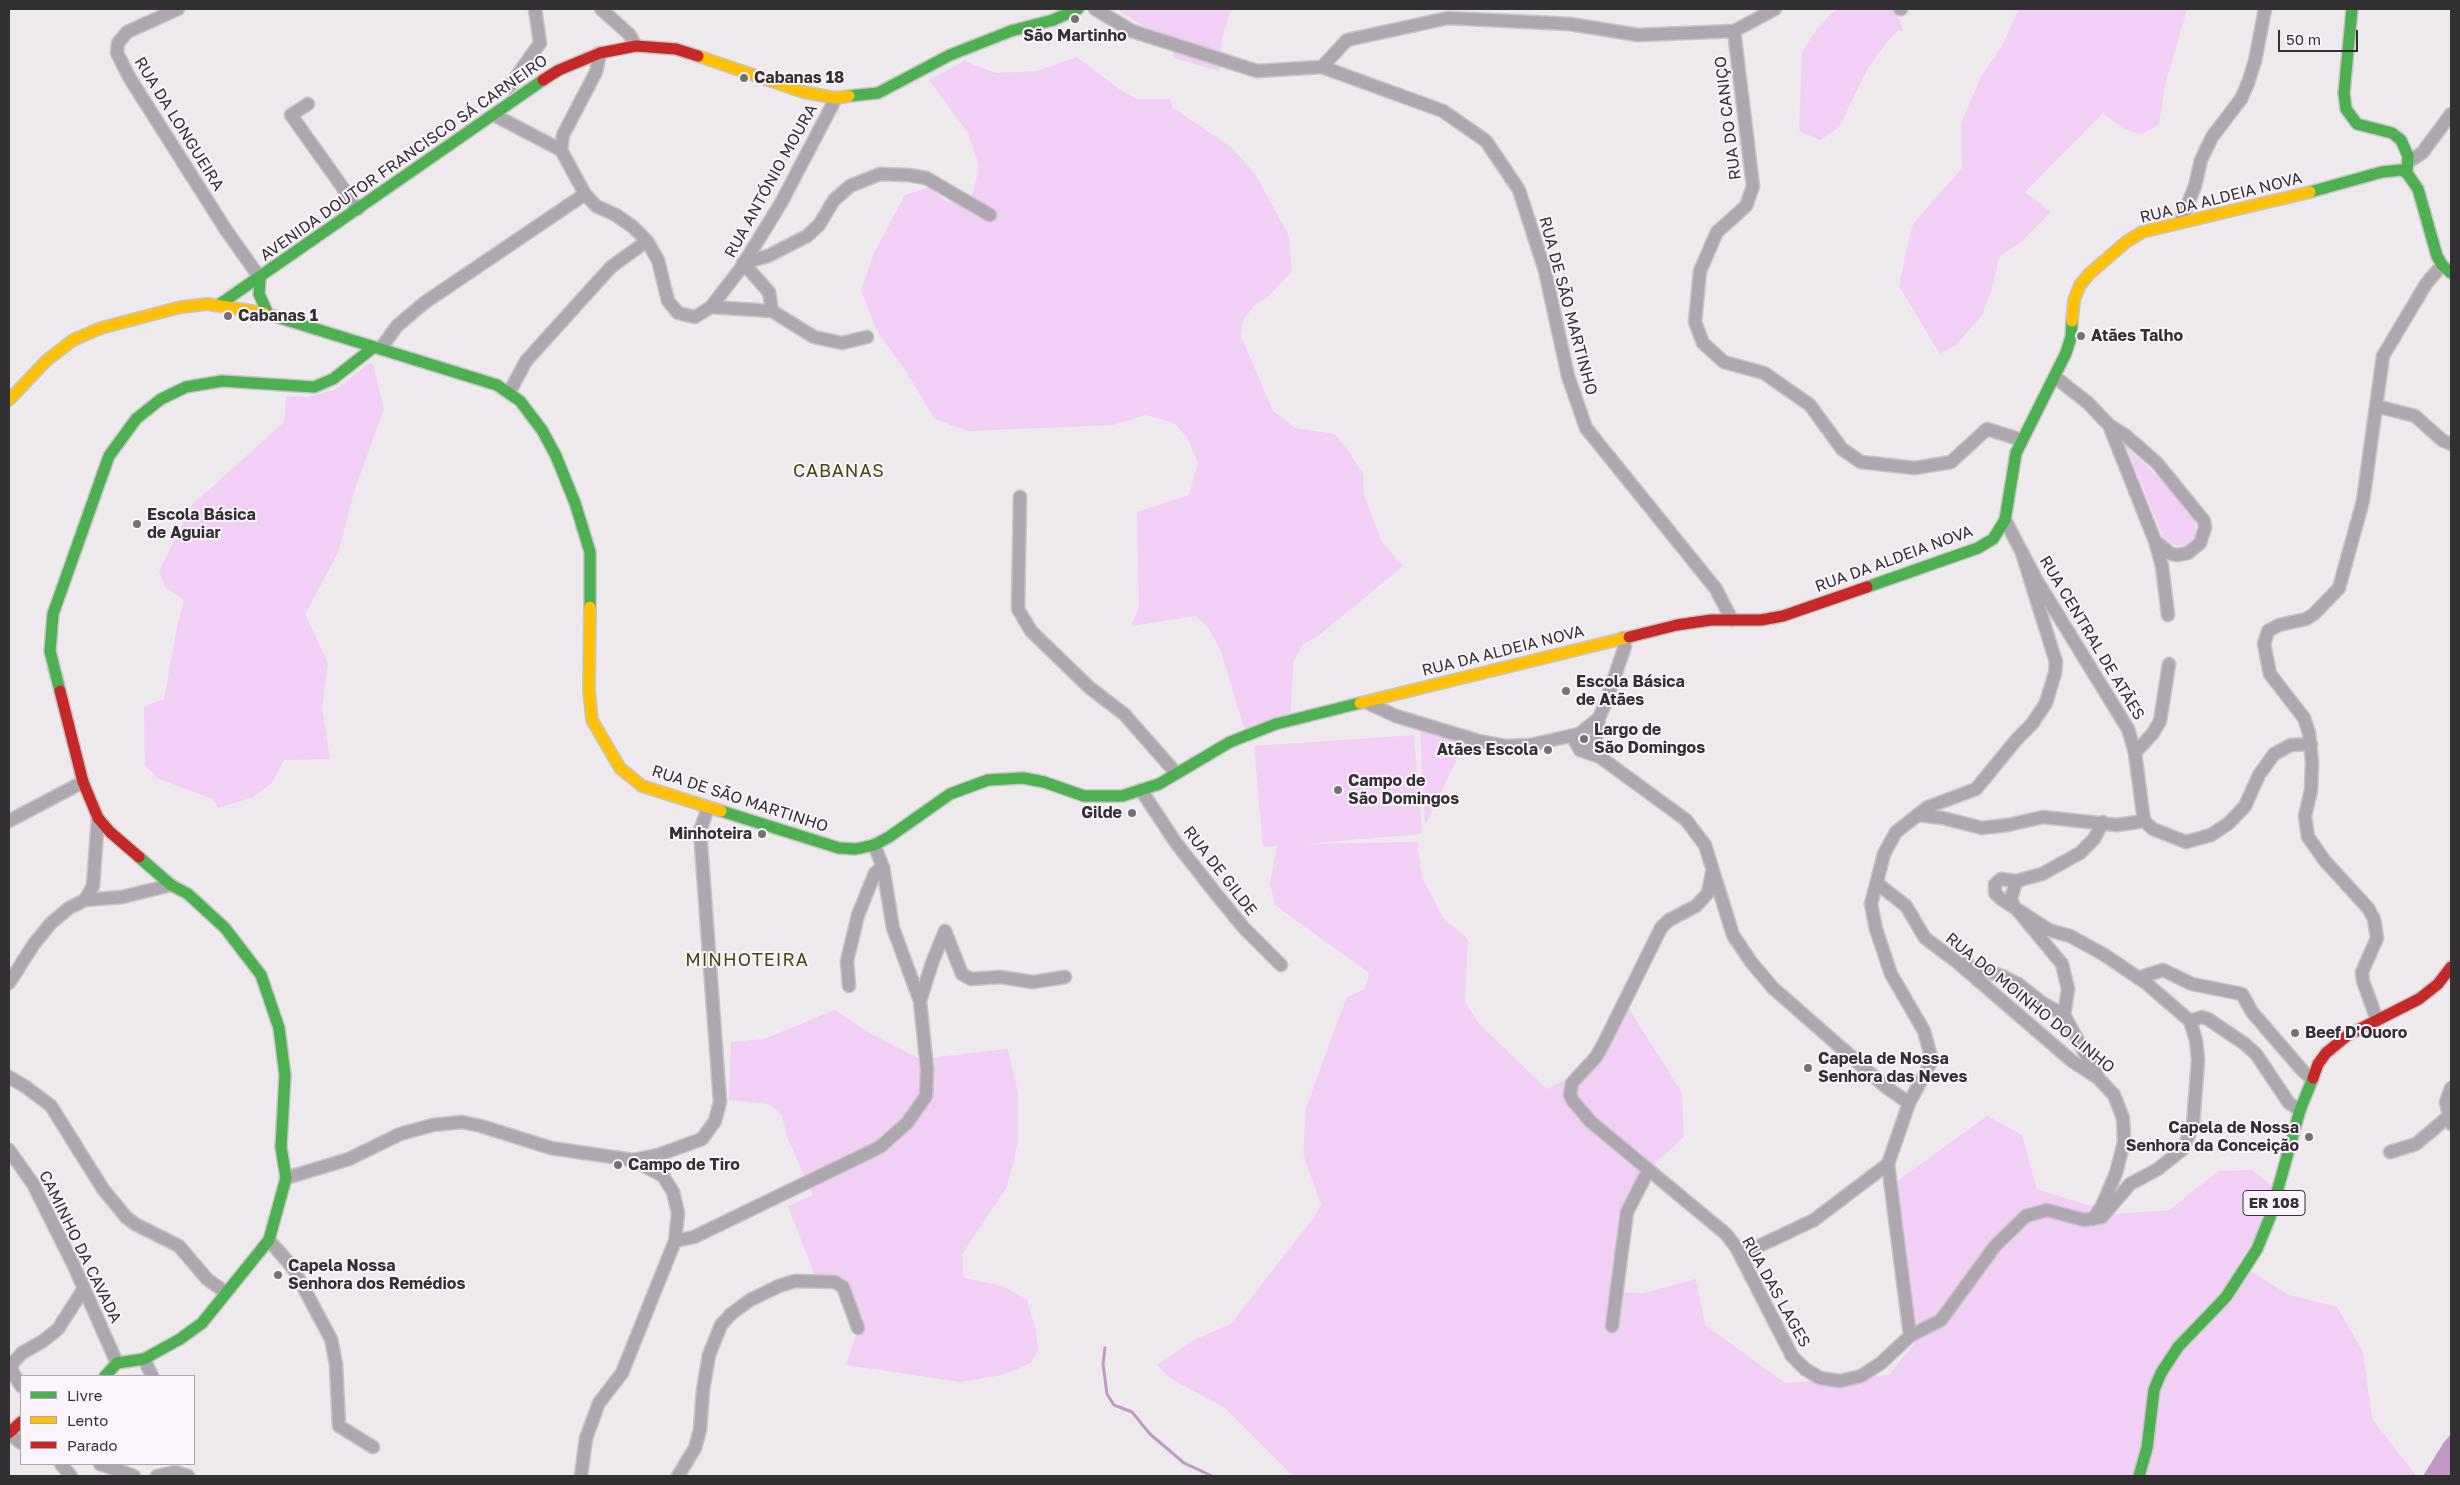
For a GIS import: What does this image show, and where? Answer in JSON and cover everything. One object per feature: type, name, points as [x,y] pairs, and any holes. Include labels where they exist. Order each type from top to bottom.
[{"type":"street","name":"RUA DA LONGUEIRA","points":[[178,9],[127,32],[118,42],[117,53],[129,77],[226,230],[260,278]]},
{"type":"street","points":[[509,87],[540,43],[535,9]]},
{"type":"street","points":[[601,9],[629,34],[636,46]]},
{"type":"street","name":"AVENIDA DOUTOR FRANCISCO SÁ CARNEIRO","points":[[220,304],[559,70],[600,53],[636,46],[676,49],[803,92],[836,98],[878,93],[950,55],[1012,32],[1053,20],[1078,9]]},
{"type":"street","name":"RUA DE SÃO MARTINHO","points":[[1095,9],[1132,31],[1257,71],[1322,67],[1443,111],[1486,141],[1519,190],[1545,271],[1568,376],[1586,428],[1716,589],[1732,620]]},
{"type":"street","points":[[1322,67],[1347,40],[1448,18],[1570,24],[1638,35],[1734,31],[1759,13],[1775,9]]},
{"type":"street","points":[[2181,221],[2195,186],[2201,160],[2212,137],[2241,99],[2248,83],[2265,9]]},
{"type":"street","points":[[2352,9],[2344,94],[2346,109],[2358,124],[2396,136],[2404,145],[2408,168],[2418,189],[2433,245],[2446,269],[2426,284],[2383,356],[2363,501],[2339,588],[2314,614],[2306,619],[2279,625],[2265,635],[2265,653],[2270,674],[2304,718],[2311,744],[2312,780],[2305,816],[2305,826],[2313,845],[2368,908],[2374,918],[2377,938],[2362,972],[2363,981],[2377,1020]]},
{"type":"street","name":"RUA DO CANIÇO","points":[[1734,31],[1753,186],[1746,206],[1717,232],[1700,271],[1695,322],[1703,343],[1724,362],[1764,373],[1810,405],[1842,449],[1861,462],[1915,468],[1951,462],[1987,429],[2022,440]]},
{"type":"street","points":[[561,150],[563,134],[596,72],[600,53]]},
{"type":"street","name":"RUA ANTÓNIO MOURA","points":[[711,307],[743,263],[781,203],[836,98]]},
{"type":"street","points":[[308,104],[291,115],[358,209]]},
{"type":"street","points":[[2408,168],[2422,153],[2451,114]]},
{"type":"street","points":[[494,115],[561,150],[585,194],[596,206],[616,215],[633,227],[647,241],[658,260],[668,301],[678,313],[695,317],[711,307],[772,311],[814,337],[842,343],[867,337]]},
{"type":"street","name":"RUA DA ALDEIA NOVA","points":[[1176,773],[1230,742],[1262,729],[1622,638],[1697,621],[1761,620],[1783,616],[1978,548],[1993,539],[2005,520],[2016,453],[2069,346],[2074,300],[2084,278],[2134,236],[2181,221],[2276,202],[2382,172],[2408,168]]},
{"type":"street","points":[[772,311],[769,292],[743,263],[768,256],[807,236],[819,225],[834,200],[850,186],[880,174],[909,175],[926,178],[990,215]]},
{"type":"street","points":[[106,1375],[117,1363],[144,1359],[180,1339],[202,1323],[225,1292],[269,1240],[286,1178],[281,1147],[285,1075],[279,1028],[261,974],[225,928],[188,894],[171,885],[110,832],[98,818],[83,782],[50,651],[53,614],[109,456],[136,419],[161,399],[186,386],[222,381],[314,387],[333,379],[377,348],[397,326],[424,303],[585,194]]},
{"type":"street","points":[[509,393],[526,361],[611,267],[647,241]]},
{"type":"street","name":"AVENIDA DOUTOR FRANCISCO SÁ CARNEIRO","points":[[260,278],[259,294],[268,314]]},
{"type":"street","name":"RUA DE SÃO MARTINHO","points":[[9,400],[46,360],[73,340],[101,328],[140,317],[194,305],[220,304],[268,314],[486,380],[509,393],[520,401],[542,430],[556,456],[575,503],[590,552],[589,690],[592,720],[620,768],[642,786],[708,808],[839,848],[856,849],[874,845],[908,824],[950,794],[988,780],[1023,778],[1044,782],[1084,796],[1104,798],[1122,796],[1159,784],[1176,773]]},
{"type":"street","points":[[2055,377],[2088,403],[2109,425],[2125,435],[2157,463],[2204,522],[2205,528],[2200,543],[2188,553],[2171,554],[2156,541]]},
{"type":"street","points":[[2376,406],[2415,416],[2442,440],[2451,444]]},
{"type":"street","points":[[2109,425],[2156,541],[2162,566],[2168,615]]},
{"type":"street","points":[[1020,497],[1018,609],[1031,631],[1078,677],[1124,714],[1176,773]]},
{"type":"street","points":[[1910,1336],[1888,1164],[1909,1103],[1932,1060],[1930,1045],[1924,1031],[1890,974],[1871,904],[1878,884],[1884,854],[1896,832],[1938,802],[1976,789],[2017,739],[2032,724],[2046,703],[2055,673],[2056,662],[2022,552],[2005,520]]},
{"type":"street","name":"RUA CENTRAL DE ATÃES","points":[[2022,552],[2128,729],[2135,753],[2144,821]]},
{"type":"street","points":[[1588,743],[1607,699],[1625,646],[1622,638]]},
{"type":"street","points":[[2135,753],[2153,733],[2160,721],[2169,664]]},
{"type":"street","points":[[1368,703],[1396,716],[1479,741],[1506,746],[1554,741],[1588,743],[1686,820],[1705,845],[1712,873],[1733,935],[1763,976],[1788,1003],[1886,1087],[1909,1103]]},
{"type":"street","points":[[1918,815],[1943,818],[1982,828],[2008,825],[2043,816],[2127,825],[2144,821],[2153,829],[2178,840],[2204,839],[2230,823],[2238,815],[2250,799],[2259,775],[2274,754],[2291,745],[2311,744]]},
{"type":"street","points":[[9,821],[83,782]]},
{"type":"street","name":"RUA DE GILDE","points":[[1141,790],[1176,843],[1217,895],[1244,928],[1281,965]]},
{"type":"street","points":[[633,1160],[658,1155],[702,1139],[715,1121],[720,1102],[700,831],[708,808]]},
{"type":"street","points":[[85,900],[93,886],[98,818]]},
{"type":"street","points":[[2093,1219],[2102,1217],[2109,1212],[2130,1184],[2158,1169],[2184,1149],[2193,1125],[2198,1060],[2196,1040],[2190,1022],[2138,978],[2103,954],[2070,936],[2049,930],[1997,896],[1994,888],[1997,881],[2001,879],[2016,881],[2042,874],[2080,853],[2094,839],[2103,822]]},
{"type":"street","points":[[675,1241],[694,1237],[880,1146],[907,1124],[926,1096],[927,1069],[920,1000],[893,928],[884,867],[874,845]]},
{"type":"street","points":[[850,986],[847,961],[858,915],[875,873],[884,867]]},
{"type":"street","name":"RUA DAS LAGES","points":[[1712,873],[1708,894],[1696,906],[1669,920],[1661,928],[1604,1044],[1596,1057],[1576,1076],[1570,1088],[1573,1101],[1581,1112],[1648,1171],[1726,1234],[1740,1255],[1792,1356],[1805,1369],[1820,1378],[1840,1381],[1861,1376],[1881,1363],[1910,1336],[1941,1320],[1995,1246],[2026,1216],[2046,1210],[2084,1220],[2093,1219]]},
{"type":"street","points":[[2016,881],[2011,899],[2014,906],[2062,964],[2068,989],[2064,1015]]},
{"type":"street","name":"RUA DO MOINHO DO LINHO","points":[[1878,884],[1906,906],[1925,938],[1957,962],[2085,1071],[2098,1078],[2114,1095],[2123,1118],[2124,1142],[2116,1173],[2102,1206],[2093,1219]]},
{"type":"street","points":[[9,983],[34,944],[52,923],[69,908],[85,900],[122,897],[171,885]]},
{"type":"street","points":[[920,1000],[945,931],[962,974],[971,979],[1000,978],[1033,982],[1065,977]]},
{"type":"street","points":[[1957,962],[2002,976],[2018,984],[2040,1002],[2064,1015],[2098,1078]]},
{"type":"street","name":"ER 108","points":[[2139,1476],[2147,1448],[2154,1390],[2161,1373],[2178,1347],[2226,1297],[2257,1249],[2276,1200],[2300,1110],[2318,1064],[2335,1045],[2377,1020],[2420,999],[2438,984],[2451,967]]},
{"type":"street","points":[[2138,978],[2163,970],[2192,984],[2242,994],[2252,1012],[2302,1070],[2312,1078]]},
{"type":"street","points":[[2190,1022],[2202,1017],[2208,1019],[2245,1044],[2256,1054],[2290,1103],[2300,1110]]},
{"type":"street","points":[[9,1077],[51,1106],[103,1189],[126,1217],[135,1224],[179,1246],[207,1279],[225,1292]]},
{"type":"street","points":[[2390,1152],[2416,1144],[2450,1120],[2446,1102],[2451,1088]]},
{"type":"street","points":[[286,1178],[349,1159],[400,1134],[433,1125],[462,1122],[481,1126],[550,1148],[633,1160],[664,1176],[672,1192],[678,1213],[675,1241],[622,1373],[599,1403],[586,1438],[581,1476]]},
{"type":"street","name":"CAMINHO DA CAVADA","points":[[9,1150],[33,1184],[117,1363]]},
{"type":"street","points":[[1740,1255],[1814,1220],[1888,1164]]},
{"type":"street","points":[[1612,1326],[1627,1212],[1648,1171]]},
{"type":"street","points":[[269,1240],[293,1268],[331,1338],[336,1364],[339,1426],[373,1447]]},
{"type":"street","points":[[678,1476],[695,1448],[700,1430],[703,1390],[709,1356],[721,1325],[731,1314],[750,1300],[779,1286],[795,1281],[835,1282],[843,1287],[858,1328]]},
{"type":"street","points":[[20,1384],[12,1371],[12,1364],[22,1353],[43,1342],[58,1329],[83,1290]]},
{"type":"street","points":[[144,1359],[152,1375]]},
{"type":"street","points":[[20,1423],[9,1433],[20,1442]]},
{"type":"street","points":[[62,1465],[71,1476]]},
{"type":"street","points":[[103,1465],[134,1476]]},
{"type":"street","points":[[188,1465],[196,1476]]},
{"type":"street","points":[[157,1476],[175,1472],[188,1476]]},
{"type":"shaded area","points":[[1117,9],[1233,9],[1230,12],[1222,39],[1219,71],[1174,58],[1171,43]]},
{"type":"shaded area","points":[[1836,9],[1896,9],[1903,31],[1898,30],[1868,68],[1839,127],[1820,140],[1799,131],[1802,52],[1817,29]]},
{"type":"shaded area","points":[[2019,9],[2187,9],[2165,85],[2159,125],[2141,134],[2124,129],[2103,113],[2025,192],[2051,212],[2021,242],[1999,257],[1992,289],[1982,315],[1956,345],[1940,354],[1899,286],[1905,257],[1913,224],[1962,168],[1961,123],[1981,77],[2002,46]]},
{"type":"shaded area","points":[[1077,57],[1119,89],[1137,99],[1170,99],[1173,108],[1231,147],[1255,174],[1289,236],[1292,271],[1269,296],[1254,306],[1243,320],[1241,336],[1273,411],[1295,428],[1335,434],[1347,449],[1363,474],[1364,494],[1381,541],[1403,566],[1318,636],[1303,644],[1293,662],[1291,712],[1245,730],[1220,649],[1207,626],[1196,616],[1131,626],[1139,607],[1137,512],[1189,495],[1198,463],[1187,437],[1174,423],[1146,415],[1113,425],[968,431],[935,419],[909,376],[876,329],[861,290],[874,253],[905,195],[930,187],[947,202],[969,199],[974,190],[979,166],[968,133],[929,80],[964,61],[996,73],[1037,71]]},
{"type":"shaded area","points":[[370,363],[373,364],[384,409],[356,486],[338,553],[305,614],[328,663],[322,707],[330,759],[284,760],[272,783],[253,797],[218,808],[213,799],[159,779],[145,766],[144,707],[164,699],[177,627],[184,600],[165,587],[159,571],[192,505],[284,422],[286,396],[308,397],[334,390]]},
{"type":"shaded area","points":[[2126,446],[2165,484],[2195,521],[2196,536],[2186,546],[2173,545],[2164,539]]},
{"type":"shaded area","points":[[1420,729],[1465,742],[1425,826]]},
{"type":"shaded area","points":[[1414,735],[1422,834],[1303,844],[1417,842],[1422,877],[1443,918],[1468,939],[1465,1002],[1480,1025],[1547,1089],[1579,1073],[1604,1029],[1624,1001],[1682,1093],[1684,1137],[1640,1177],[1617,1229],[1617,1292],[1644,1293],[1696,1279],[1705,1325],[1785,1383],[1889,1375],[1918,1339],[1901,1260],[1893,1184],[1987,1116],[2022,1135],[2037,1189],[2115,1214],[2170,1210],[2218,1171],[2252,1170],[2280,1192],[2239,1264],[2289,1295],[2337,1307],[2363,1352],[2372,1419],[2415,1474],[2413,1476],[1293,1476],[1225,1408],[1170,1378],[1157,1365],[1196,1339],[1231,1324],[1315,1216],[1321,1204],[1303,1154],[1306,1108],[1346,998],[1365,989],[1369,973],[1275,905],[1270,884],[1277,846],[1263,847],[1254,746]]},
{"type":"shaded area","points":[[835,1010],[869,1033],[920,1059],[1008,1049],[1018,1092],[1018,1143],[1007,1187],[962,1254],[964,1278],[1003,1286],[1027,1300],[1036,1331],[1038,1350],[1031,1363],[1002,1375],[961,1382],[846,1365],[860,1323],[843,1280],[817,1281],[788,1206],[813,1195],[787,1137],[782,1115],[769,1104],[729,1100],[731,1042],[764,1039]]},
{"type":"shaded area","points":[[2451,1434],[2451,1476],[2423,1476],[2444,1442]]},
{"type":"waterway","points":[[1105,1348],[1103,1364],[1107,1394],[1114,1405],[1132,1412],[1150,1434],[1184,1463],[1212,1476]]},
{"type":"traffic: fast","points":[[849,96],[878,93],[950,55],[1011,31],[1053,20],[1078,9]]},
{"type":"traffic: fast","points":[[2352,9],[2344,93],[2346,109],[2357,124],[2392,133],[2401,140],[2408,156],[2407,173]]},
{"type":"traffic: fast","points":[[220,304],[543,80]]},
{"type":"traffic: fast","points":[[2310,192],[2382,172],[2401,170],[2407,173],[2418,189],[2437,256],[2442,265],[2451,273]]},
{"type":"traffic: fast","points":[[260,278],[259,294],[268,314]]},
{"type":"traffic: fast","points":[[264,313],[497,385],[520,401],[542,430],[556,456],[575,503],[590,552],[590,607]]},
{"type":"traffic: fast","points":[[1867,587],[1978,548],[1993,539],[2005,520],[2016,453],[2066,353],[2071,337],[2072,321]]},
{"type":"traffic: fast","points":[[60,691],[50,651],[53,614],[109,456],[136,419],[161,399],[186,387],[222,381],[314,387],[333,379],[374,347]]},
{"type":"traffic: fast","points":[[721,811],[839,848],[856,849],[874,845],[889,837],[950,794],[988,780],[1023,778],[1044,782],[1084,796],[1122,796],[1159,784],[1230,742],[1276,724],[1360,703]]},
{"type":"traffic: fast","points":[[106,1375],[117,1363],[144,1359],[180,1339],[202,1323],[269,1240],[286,1178],[281,1147],[285,1075],[279,1028],[261,975],[225,928],[188,894],[171,885],[139,857]]},
{"type":"traffic: fast","points":[[2139,1476],[2147,1448],[2154,1390],[2161,1373],[2178,1347],[2226,1297],[2257,1249],[2270,1217],[2300,1110],[2313,1078]]},
{"type":"traffic: slow","points":[[698,56],[803,92],[836,98],[849,96]]},
{"type":"traffic: slow","points":[[2072,321],[2074,300],[2080,285],[2089,274],[2126,242],[2142,232],[2310,192]]},
{"type":"traffic: slow","points":[[9,400],[46,361],[73,340],[101,328],[181,307],[208,304],[264,313]]},
{"type":"traffic: slow","points":[[590,607],[589,690],[592,720],[620,768],[642,786],[721,811]]},
{"type":"traffic: slow","points":[[1360,703],[1629,637]]},
{"type":"traffic: jam","points":[[543,80],[559,70],[600,53],[636,46],[676,49],[698,56]]},
{"type":"traffic: jam","points":[[1629,637],[1677,625],[1711,620],[1761,620],[1783,616],[1867,587]]},
{"type":"traffic: jam","points":[[60,691],[83,782],[98,818],[110,832],[139,857]]},
{"type":"traffic: jam","points":[[2313,1078],[2318,1064],[2326,1053],[2348,1035],[2419,999],[2438,984],[2451,967]]},
{"type":"traffic: jam","points":[[9,1433],[20,1423]]},
{"type":"place","name":"São Martinho","points":[[1075,19]]},
{"type":"place","name":"Cabanas 18","points":[[744,78]]},
{"type":"place","name":"Cabanas 1","points":[[228,316]]},
{"type":"place","name":"Atães Talho","points":[[2081,336]]},
{"type":"place","name":"Escola Básica de Aguiar","points":[[137,524]]},
{"type":"place","name":"Escola Básica de Atães","points":[[1566,691]]},
{"type":"place","name":"Largo de São Domingos","points":[[1584,739]]},
{"type":"place","name":"Atães Escola","points":[[1548,750]]},
{"type":"place","name":"Campo de São Domingos","points":[[1338,790]]},
{"type":"place","name":"Gilde","points":[[1132,813]]},
{"type":"place","name":"Minhoteira","points":[[762,834]]},
{"type":"place","name":"Beef D'Ouoro","points":[[2295,1033]]},
{"type":"place","name":"Capela de Nossa Senhora das Neves","points":[[1808,1068]]},
{"type":"place","name":"Capela de Nossa Senhora da Conceição","points":[[2309,1137]]},
{"type":"place","name":"Campo de Tiro","points":[[618,1165]]},
{"type":"place","name":"Capela Nossa Senhora dos Remédios","points":[[278,1275]]},
{"type":"district","name":"CABANAS","points":[[839,471]]},
{"type":"district","name":"MINHOTEIRA","points":[[747,960]]}]
